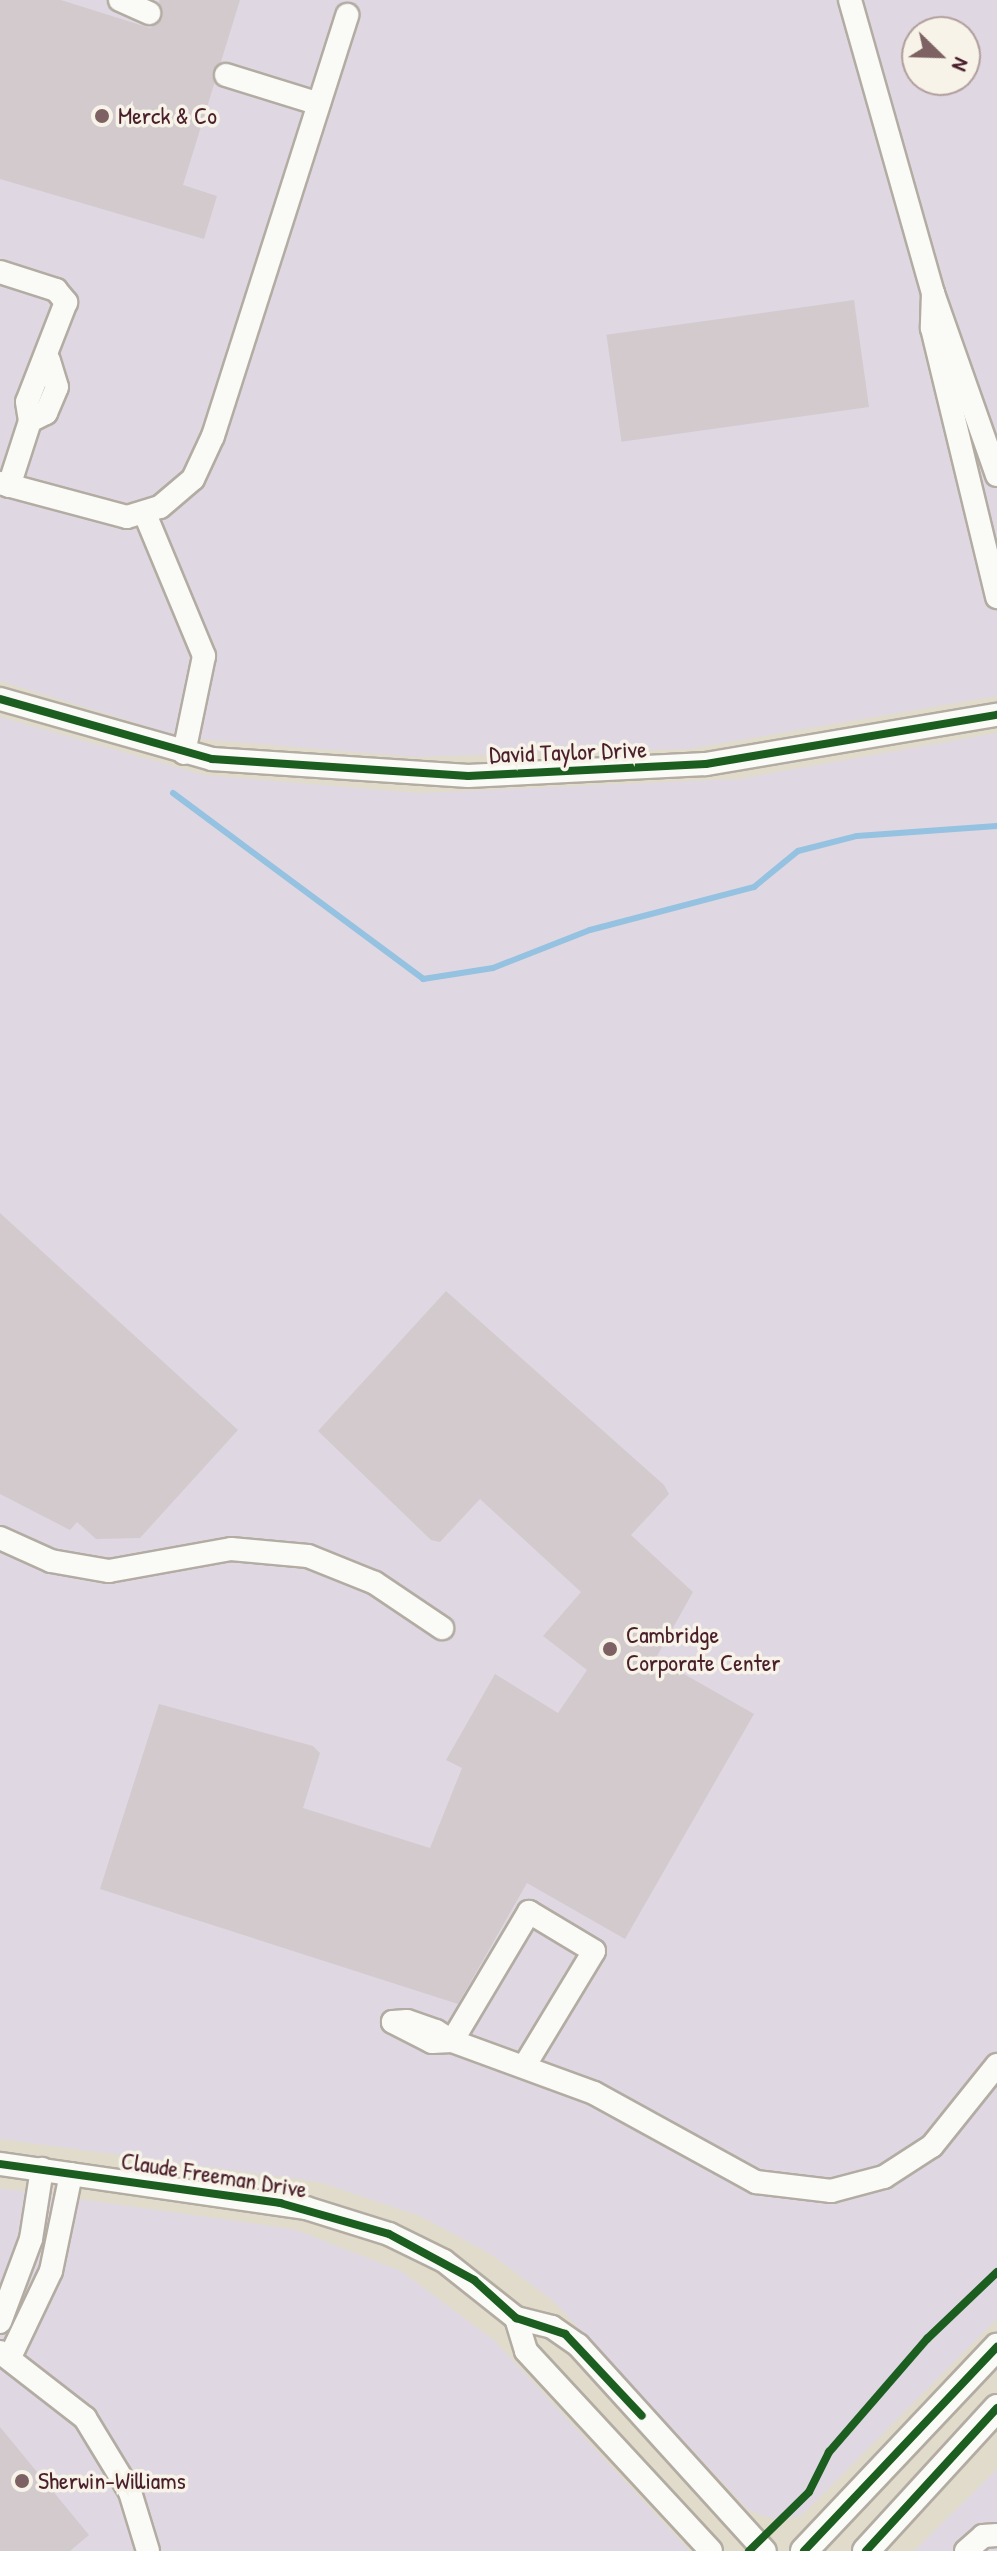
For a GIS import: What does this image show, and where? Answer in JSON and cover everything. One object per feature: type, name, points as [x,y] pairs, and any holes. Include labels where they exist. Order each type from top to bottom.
[{"type":"main road","points":[[804,2551],[997,2347]]},
{"type":"main road","points":[[866,2551],[997,2408]]},
{"type":"street","points":[[120,0],[149,13]]},
{"type":"street","points":[[850,0],[933,293],[997,475]]},
{"type":"street","points":[[0,272],[64,297],[49,360],[27,402],[30,421],[4,484],[106,515],[145,514],[183,490],[207,455],[347,15]]},
{"type":"street","points":[[226,75],[319,104]]},
{"type":"street","points":[[933,293],[932,328],[997,597]]},
{"type":"street","points":[[145,514],[204,656],[184,753]]},
{"type":"street","name":"David Taylor Drive","points":[[0,699],[184,753],[335,772],[587,774],[810,751],[997,715]]},
{"type":"street","points":[[0,1538],[51,1561],[109,1571],[231,1549],[308,1556],[375,1583],[442,1628]]},
{"type":"street","points":[[525,2065],[594,1951],[529,1912],[452,2041],[525,2065],[613,2102],[743,2177],[807,2192],[864,2184],[917,2158],[997,2065]]},
{"type":"street","name":"Claude Freeman Drive","points":[[0,2164],[280,2203],[361,2223],[444,2261],[516,2318],[552,2327],[578,2345],[765,2551]]},
{"type":"street","points":[[0,2322],[31,2239],[42,2169]]},
{"type":"street","points":[[71,2174],[51,2271],[5,2354],[70,2401],[101,2440],[130,2492],[148,2551]]},
{"type":"street","name":"Claude Freeman Drive","points":[[516,2318],[536,2363],[711,2551]]},
{"type":"street","points":[[966,2551],[983,2536],[997,2535]]},
{"type":"shaded area","points":[[0,0],[997,0],[997,696],[688,749],[418,757],[185,738],[0,681]]},
{"type":"shaded area","points":[[0,717],[204,775],[419,793],[738,779],[997,733],[997,2319],[802,2515],[778,2521],[748,2510],[553,2301],[492,2255],[420,2216],[319,2182],[0,2139]]},
{"type":"shaded area","points":[[0,2188],[294,2229],[401,2271],[494,2340],[690,2551],[0,2551]]},
{"type":"shaded area","points":[[996,2470],[997,2551],[914,2551]]},
{"type":"building","name":"Merck & Co","points":[[0,0],[61,0],[150,28],[162,18],[159,0],[240,0],[183,185],[217,196],[204,239],[0,179]]},
{"type":"building","points":[[854,300],[869,407],[621,442],[606,335]]},
{"type":"building","points":[[0,1213],[238,1430],[140,1538],[96,1539],[77,1522],[70,1530],[0,1494]]},
{"type":"building","name":"Cambridge Corporate Center","points":[[446,1291],[664,1485],[669,1494],[631,1535],[693,1592],[656,1658],[754,1714],[625,1939],[527,1883],[458,2004],[100,1889],[159,1704],[313,1746],[320,1753],[303,1808],[430,1848],[462,1768],[446,1760],[495,1674],[558,1713],[587,1670],[543,1636],[581,1592],[480,1499],[440,1542],[431,1540],[318,1431]]},
{"type":"building","name":"Sherwin-Williams","points":[[0,2427],[89,2535],[70,2551],[0,2551]]},
{"type":"waterway","points":[[173,793],[423,979],[493,968],[590,930],[754,887],[798,851],[857,836],[997,826]]},
{"type":"cycle path","points":[[0,699],[212,759],[468,776],[706,764],[997,715]]},
{"type":"cycle path","points":[[0,2164],[280,2203],[389,2234],[474,2280],[516,2318],[565,2334],[642,2416]]},
{"type":"cycle path","points":[[749,2551],[809,2492],[829,2452],[927,2339],[997,2272]]},
{"type":"cycle path","points":[[804,2551],[997,2347]]},
{"type":"cycle path","points":[[866,2551],[997,2408]]},
{"type":"place","name":"Merck & Co","points":[[102,116]]},
{"type":"place","name":"Cambridge Corporate Center","points":[[610,1649]]},
{"type":"place","name":"Sherwin-Williams","points":[[22,2481]]}]
